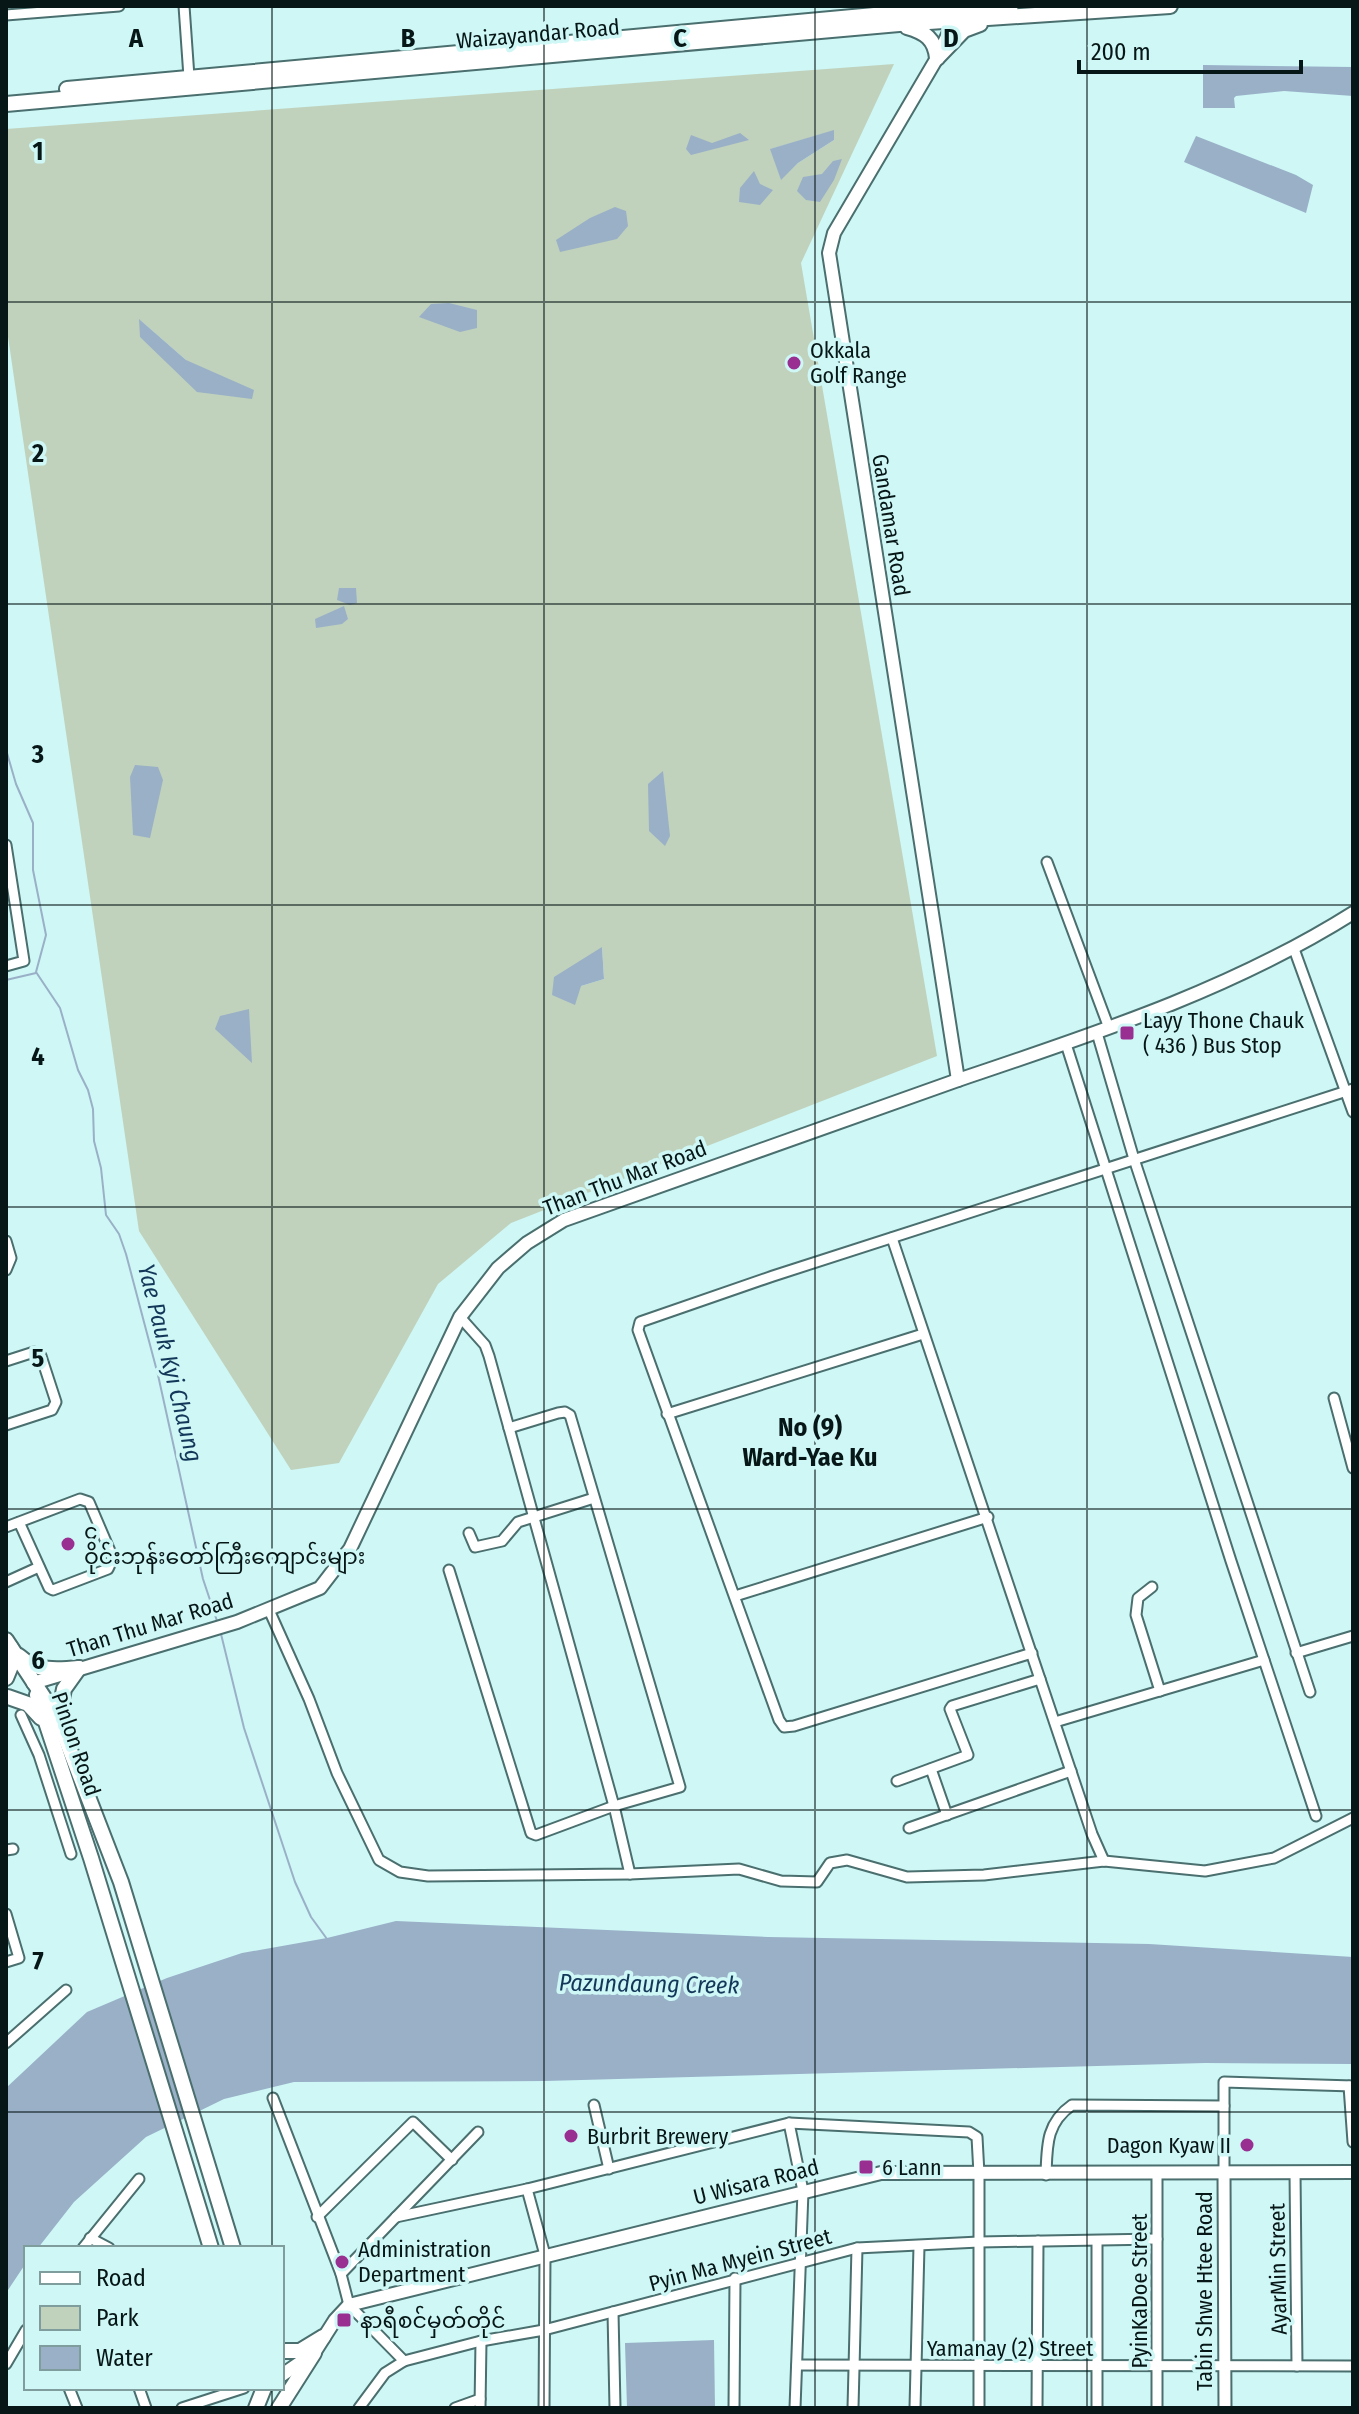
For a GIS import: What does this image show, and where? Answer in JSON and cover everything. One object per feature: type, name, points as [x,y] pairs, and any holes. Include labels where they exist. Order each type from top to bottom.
[{"type":"main road","points":[[925,6],[903,18],[929,37],[935,45],[937,58]]},
{"type":"main road","name":"Waizayandar Road","points":[[1000,10],[1011,6]]},
{"type":"main road","name":"Waizayandar Road","points":[[6,104],[958,12],[1170,6]]},
{"type":"main road","points":[[937,58],[964,30],[1000,10]]},
{"type":"main road","name":"Gandamar Road","points":[[958,12],[937,58],[834,233],[829,253],[958,1080]]},
{"type":"main road","name":"Waizayandar Road","points":[[6,95],[903,18]]},
{"type":"main road","name":"Than Thu Mar Road","points":[[6,1689],[237,1622],[320,1588],[350,1549],[460,1317],[498,1268],[527,1243],[564,1220],[1066,1044],[1209,990],[1294,949],[1353,913]]},
{"type":"main road","points":[[8,1644],[33,1666],[59,1670],[79,1668]]},
{"type":"main road","points":[[8,1644],[13,1661],[6,1689],[52,1722],[64,1689],[79,1668]]},
{"type":"main road","name":"Pinlon Road","points":[[8,1644],[33,1683],[52,1722],[121,1882],[232,2246]]},
{"type":"main road","name":"Pinlon Road","points":[[52,1722],[57,1754],[185,2172],[211,2246]]},
{"type":"main road","name":"U Wisara Road","points":[[349,2305],[881,2173],[1353,2172]]},
{"type":"main road","points":[[279,2408],[323,2337],[349,2305]]},
{"type":"main road","points":[[284,2351],[300,2351],[323,2337]]},
{"type":"main road","points":[[284,2374],[314,2353]]},
{"type":"main road","points":[[253,2408],[264,2390]]},
{"type":"street","points":[[6,15],[119,6]]},
{"type":"street","points":[[184,6],[189,77]]},
{"type":"street","points":[[6,845],[24,963],[6,966]]},
{"type":"street","points":[[1047,862],[1103,1030],[1134,1159],[1310,1692]]},
{"type":"street","points":[[1294,949],[1349,1090],[1353,1112]]},
{"type":"street","points":[[1066,1044],[1316,1816]]},
{"type":"street","points":[[1032,1653],[784,1727],[667,1414],[638,1330],[640,1322],[1349,1090]]},
{"type":"street","points":[[892,1238],[1104,1861]]},
{"type":"street","points":[[6,1241],[11,1258],[6,1270]]},
{"type":"street","points":[[460,1317],[485,1345],[614,1806],[630,1874]]},
{"type":"street","points":[[667,1414],[923,1334]]},
{"type":"street","points":[[6,1361],[34,1352],[41,1356],[56,1402],[52,1410],[6,1425]]},
{"type":"street","points":[[1334,1398],[1353,1468]]},
{"type":"street","points":[[449,1570],[531,1833],[536,1835],[614,1806],[678,1789],[680,1784],[570,1415],[558,1413],[509,1428]]},
{"type":"street","points":[[469,1533],[472,1542],[479,1548],[502,1541],[515,1524],[594,1498]]},
{"type":"street","points":[[6,1527],[19,1522],[80,1499],[85,1500],[89,1502],[113,1558],[108,1569],[57,1591],[49,1588],[19,1522]]},
{"type":"street","points":[[735,1596],[988,1517]]},
{"type":"street","points":[[6,1582],[39,1567]]},
{"type":"street","points":[[1152,1587],[1138,1598],[1136,1615],[1160,1691]]},
{"type":"street","points":[[269,1610],[309,1699],[342,1784],[379,1860],[400,1872],[428,1876],[630,1874],[739,1869],[781,1881],[817,1882],[830,1863],[847,1860],[907,1877],[984,1875],[1104,1861],[1205,1871],[1274,1858],[1353,1818]]},
{"type":"street","points":[[1296,1653],[1353,1636]]},
{"type":"street","points":[[1055,1722],[1264,1660]]},
{"type":"street","points":[[897,1781],[968,1755],[950,1709],[952,1706],[1040,1679]]},
{"type":"street","points":[[21,1715],[39,1755],[71,1854]]},
{"type":"street","points":[[39,1755],[57,1754]]},
{"type":"street","points":[[931,1769],[947,1815]]},
{"type":"street","points":[[909,1828],[1071,1771]]},
{"type":"street","points":[[6,1914],[19,1958],[6,1962]]},
{"type":"street","points":[[6,2043],[66,1990]]},
{"type":"street","points":[[1224,2173],[1224,2082],[1351,2086],[1353,2142]]},
{"type":"street","points":[[273,2098],[341,2274],[349,2305],[404,2361]]},
{"type":"street","points":[[594,2105],[609,2169]]},
{"type":"street","points":[[1046,2175],[1051,2125],[1072,2105],[1224,2106]]},
{"type":"street","points":[[317,2217],[413,2122],[452,2160]]},
{"type":"street","points":[[789,2123],[803,2191],[795,2408]]},
{"type":"street","points":[[396,2217],[527,2189],[789,2123],[969,2132],[977,2137],[979,2174],[979,2408]]},
{"type":"street","points":[[341,2274],[478,2132]]},
{"type":"street","name":"AyarMin Street","points":[[1295,2172],[1297,2366]]},
{"type":"street","name":"Tabin Shwe Htee Road","points":[[1224,2173],[1225,2408]]},
{"type":"street","name":"PyinKaDoe Street","points":[[1157,2174],[1157,2408]]},
{"type":"street","points":[[84,2246],[139,2179]]},
{"type":"street","points":[[527,2189],[545,2255],[544,2408]]},
{"type":"street","points":[[90,2238],[105,2246]]},
{"type":"street","name":"Pyin Ma Myein Street","points":[[359,2408],[385,2373],[404,2361],[481,2341],[544,2330],[857,2248],[1157,2239]]},
{"type":"street","points":[[1037,2408],[1038,2241]]},
{"type":"street","points":[[1097,2241],[1097,2408]]},
{"type":"street","points":[[915,2408],[919,2246]]},
{"type":"street","points":[[853,2408],[857,2248]]},
{"type":"street","points":[[734,2408],[735,2278]]},
{"type":"street","points":[[613,2312],[615,2408]]},
{"type":"street","points":[[6,2364],[24,2334]]},
{"type":"street","points":[[455,2408],[480,2404],[481,2341]]},
{"type":"street","points":[[16,2348],[24,2353]]},
{"type":"street","name":"Yamanay (2) Street","points":[[797,2365],[1353,2366]]},
{"type":"street","points":[[182,2408],[219,2392]]},
{"type":"green space","points":[[894,64],[801,263],[937,1056],[511,1223],[438,1284],[339,1463],[291,1470],[139,1231],[6,323],[6,129]],"holes":[[[833,131],[834,140],[798,163],[781,179],[771,149]],[[140,320],[186,360],[140,337]],[[602,947],[604,979],[581,986]]]},
{"type":"water","points":[[1203,65],[1353,67],[1353,96],[1284,91],[1236,96],[1235,108],[1203,108]]},
{"type":"water","points":[[834,130],[834,140],[798,163],[781,180],[770,149]]},
{"type":"water","points":[[740,133],[749,140],[691,155],[686,149],[691,135],[712,143]]},
{"type":"water","points":[[1196,136],[1296,175],[1313,185],[1306,213],[1184,162]]},
{"type":"water","points":[[842,159],[834,180],[820,202],[806,200],[797,191],[803,177],[822,174],[833,161]]},
{"type":"water","points":[[754,171],[760,184],[773,190],[760,205],[739,202],[740,188]]},
{"type":"water","points":[[615,207],[626,211],[628,226],[617,239],[560,252],[556,240],[590,218]]},
{"type":"water","points":[[449,303],[477,310],[477,328],[460,332],[419,317],[431,304]]},
{"type":"water","points":[[139,319],[186,360],[254,390],[252,399],[197,392],[140,337]]},
{"type":"water","points":[[339,588],[356,588],[357,603],[350,605],[337,600]]},
{"type":"water","points":[[344,606],[348,619],[342,624],[316,628],[315,619]]},
{"type":"water","points":[[135,765],[158,767],[163,780],[150,838],[133,835],[130,777]]},
{"type":"water","points":[[663,771],[670,836],[665,846],[649,831],[648,784]]},
{"type":"water","points":[[602,947],[604,979],[581,986],[575,1005],[552,995],[554,977]]},
{"type":"water","points":[[249,1009],[252,1063],[215,1029],[220,1016]]},
{"type":"water","name":"Pazundaung Creek","points":[[396,1921],[768,1937],[1149,1944],[1353,1957],[1353,2064],[1205,2063],[545,2081],[294,2082],[224,2099],[146,2137],[74,2202],[40,2246],[24,2246],[24,2266],[6,2293],[6,2088],[87,2012],[167,1978],[242,1953],[327,1938]]},
{"type":"water","points":[[714,2340],[715,2408],[627,2408],[625,2343]]},
{"type":"waterway","name":"Yae Pauk Kyi Chaung","points":[[6,727],[7,753],[33,823],[33,870],[46,935],[36,972],[60,1008],[78,1070],[88,1090],[106,1215],[119,1234],[126,1254],[158,1375],[203,1579],[218,1624]]},
{"type":"waterway","points":[[6,980],[36,973]]},
{"type":"waterway","name":"Yae Pauk Kyi Chaung","points":[[221,1634],[244,1728],[295,1882],[311,1917],[327,1939]]},
{"type":"place","name":"Okkala Golf Range","points":[[794,363]]},
{"type":"place","name":"Layy Thone Chauk ( 436 ) Bus Stop","points":[[1127,1033]]},
{"type":"place","name":"၄ ဝိုင်းဘုန်းတော်ကြီးကျောင်းများ","points":[[68,1544]]},
{"type":"place","name":"Burbrit Brewery","points":[[571,2136]]},
{"type":"place","name":"Dagon Kyaw II","points":[[1247,2145]]},
{"type":"place","name":"6 Lann","points":[[866,2167]]},
{"type":"place","name":"Administration Department","points":[[342,2262]]},
{"type":"place","name":"နာရီစင်မှတ်တိုင်","points":[[344,2320]]},
{"type":"district","name":"No (9) Ward-Yae Ku","points":[[810,1442]]}]
